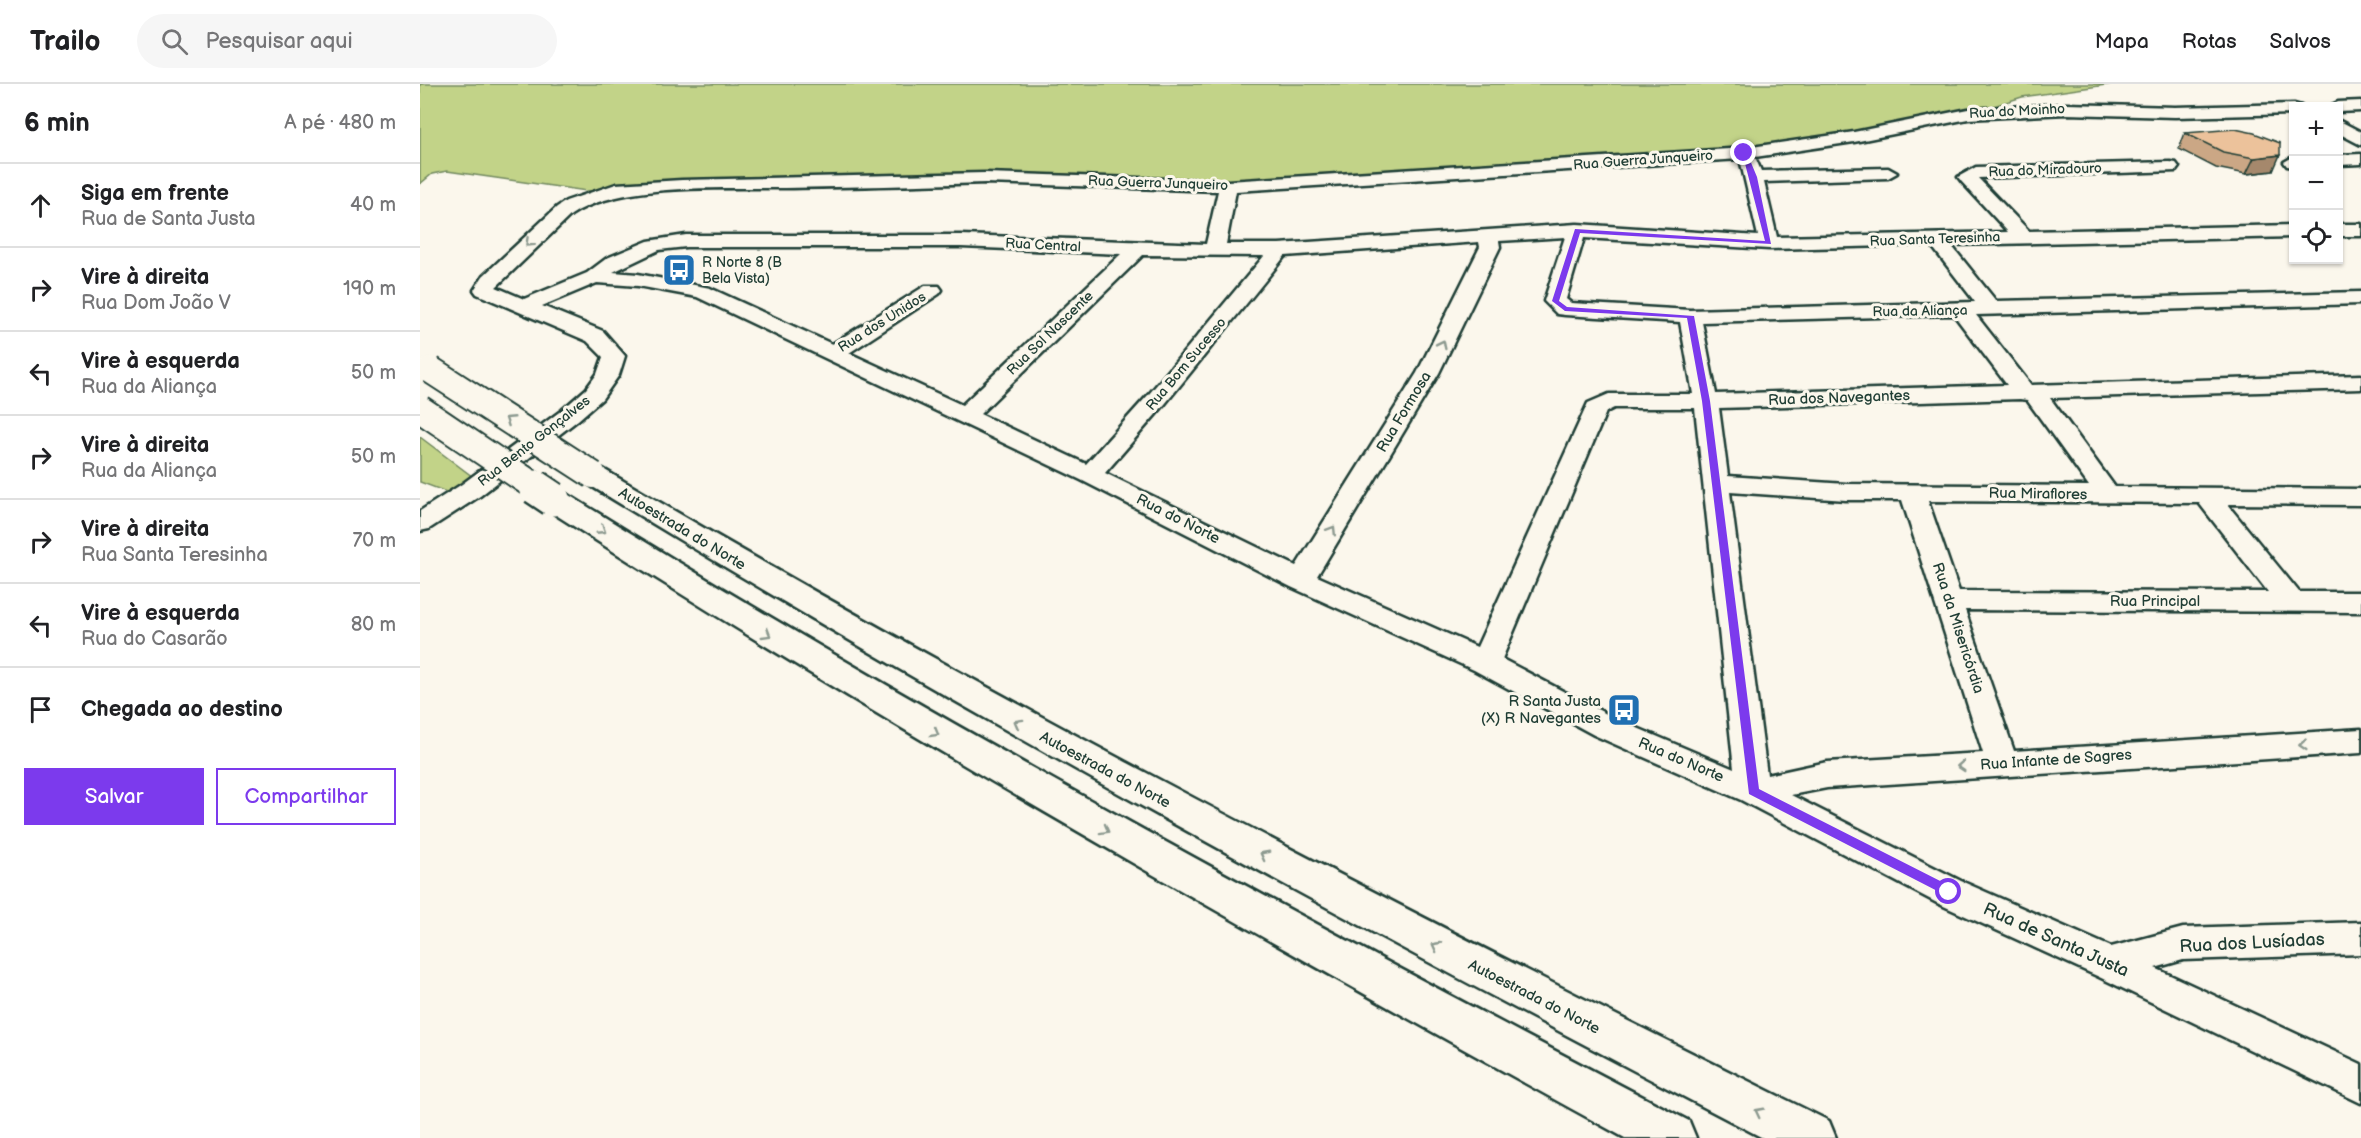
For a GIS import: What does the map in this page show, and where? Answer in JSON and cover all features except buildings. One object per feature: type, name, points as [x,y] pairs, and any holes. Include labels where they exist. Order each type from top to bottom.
[{"type":"highway","name":"Autoestrada do Norte","points":[[426,366],[593,475],[806,604],[1086,760],[1490,975],[1812,1138]]},
{"type":"highway","points":[[420,409],[553,499],[766,634],[1040,793],[1672,1138]]},
{"type":"street","points":[[2343,107],[2361,106]]},
{"type":"street","name":"Rua do Moinho","points":[[1744,153],[1854,137],[1968,114],[2067,109],[2175,112],[2289,109]]},
{"type":"street","points":[[2343,128],[2361,140]]},
{"type":"street","points":[[1744,153],[1754,177],[1769,243]]},
{"type":"street","name":"Rua Guerra Junqueiro","points":[[573,205],[616,190],[682,185],[985,178],[1228,186],[1744,153]]},
{"type":"street","points":[[2343,160],[2361,159]]},
{"type":"street","name":"Rua do Miradouro","points":[[2024,237],[1967,177],[1976,172],[2170,167]]},
{"type":"street","points":[[1754,177],[1888,173]]},
{"type":"street","points":[[1215,250],[1228,186]]},
{"type":"street","name":"Rua Bento Gonçalves","points":[[420,523],[471,490],[570,415],[594,394],[608,375],[614,356],[595,336],[484,290],[490,280],[573,205]]},
{"type":"street","name":"Rua Santa Teresinha","points":[[1577,230],[1769,243],[2289,231]]},
{"type":"street","name":"Rua Central","points":[[523,307],[594,277],[614,262],[655,245],[686,242],[961,241],[1138,249],[1279,250],[1577,230]]},
{"type":"street","name":"Rua da Aliança","points":[[1577,230],[1555,301],[1565,309],[1690,316],[2361,298]]},
{"type":"street","name":"Rua Formosa","points":[[1301,579],[1428,372],[1490,248],[1488,237]]},
{"type":"street","points":[[1937,240],[1991,309]]},
{"type":"street","name":"Rua Sol Nascente","points":[[963,417],[1138,249]]},
{"type":"street","name":"Rua Bom Sucesso","points":[[1090,475],[1157,399],[1279,250]]},
{"type":"street","name":"Rua do Norte","points":[[594,277],[638,280],[703,292],[963,417],[1090,475],[1301,579],[1485,663],[1605,727],[1753,791]]},
{"type":"street","name":"Rua dos Unidos","points":[[832,354],[932,290]]},
{"type":"street","points":[[1962,310],[2108,495]]},
{"type":"street","points":[[1690,316],[1706,401],[1753,791]]},
{"type":"street","name":"Rua dos Navegantes","points":[[1485,663],[1596,408],[1610,401],[1706,401],[2029,393],[2361,382]]},
{"type":"street","name":"Rua Miraflores","points":[[1716,483],[1846,492],[2361,497]]},
{"type":"street","name":"Rua da Misericórdia","points":[[1912,493],[1950,600],[2003,764]]},
{"type":"street","points":[[2207,496],[2290,600]]},
{"type":"street","name":"Rua Principal","points":[[1950,600],[2361,602]]},
{"type":"street","name":"Rua Infante de Sagres","points":[[1753,791],[1827,775],[2361,741]]},
{"type":"street","name":"Rua de Santa Justa","points":[[1753,791],[1949,892],[2109,964],[2361,1084]]},
{"type":"street","name":"Rua dos Lusíadas","points":[[2109,964],[2183,944],[2361,938]]},
{"type":"green space","points":[[420,84],[2113,84],[2022,97],[1968,114],[1745,153],[1228,186],[985,178],[682,185],[587,191],[447,171],[432,174],[420,184]]},
{"type":"green space","points":[[420,437],[473,477],[449,493],[420,482]]},
{"type":"place","name":"R Norte 8 (B Bela Vista)","points":[[679,270]]},
{"type":"place","name":"R Santa Justa (X) R Navegantes","points":[[1624,710]]},
{"type":"route","points":[[1744,153],[1754,177],[1769,243],[1577,230],[1555,301],[1565,309],[1690,316],[1706,401],[1753,791],[1949,892]]}]
